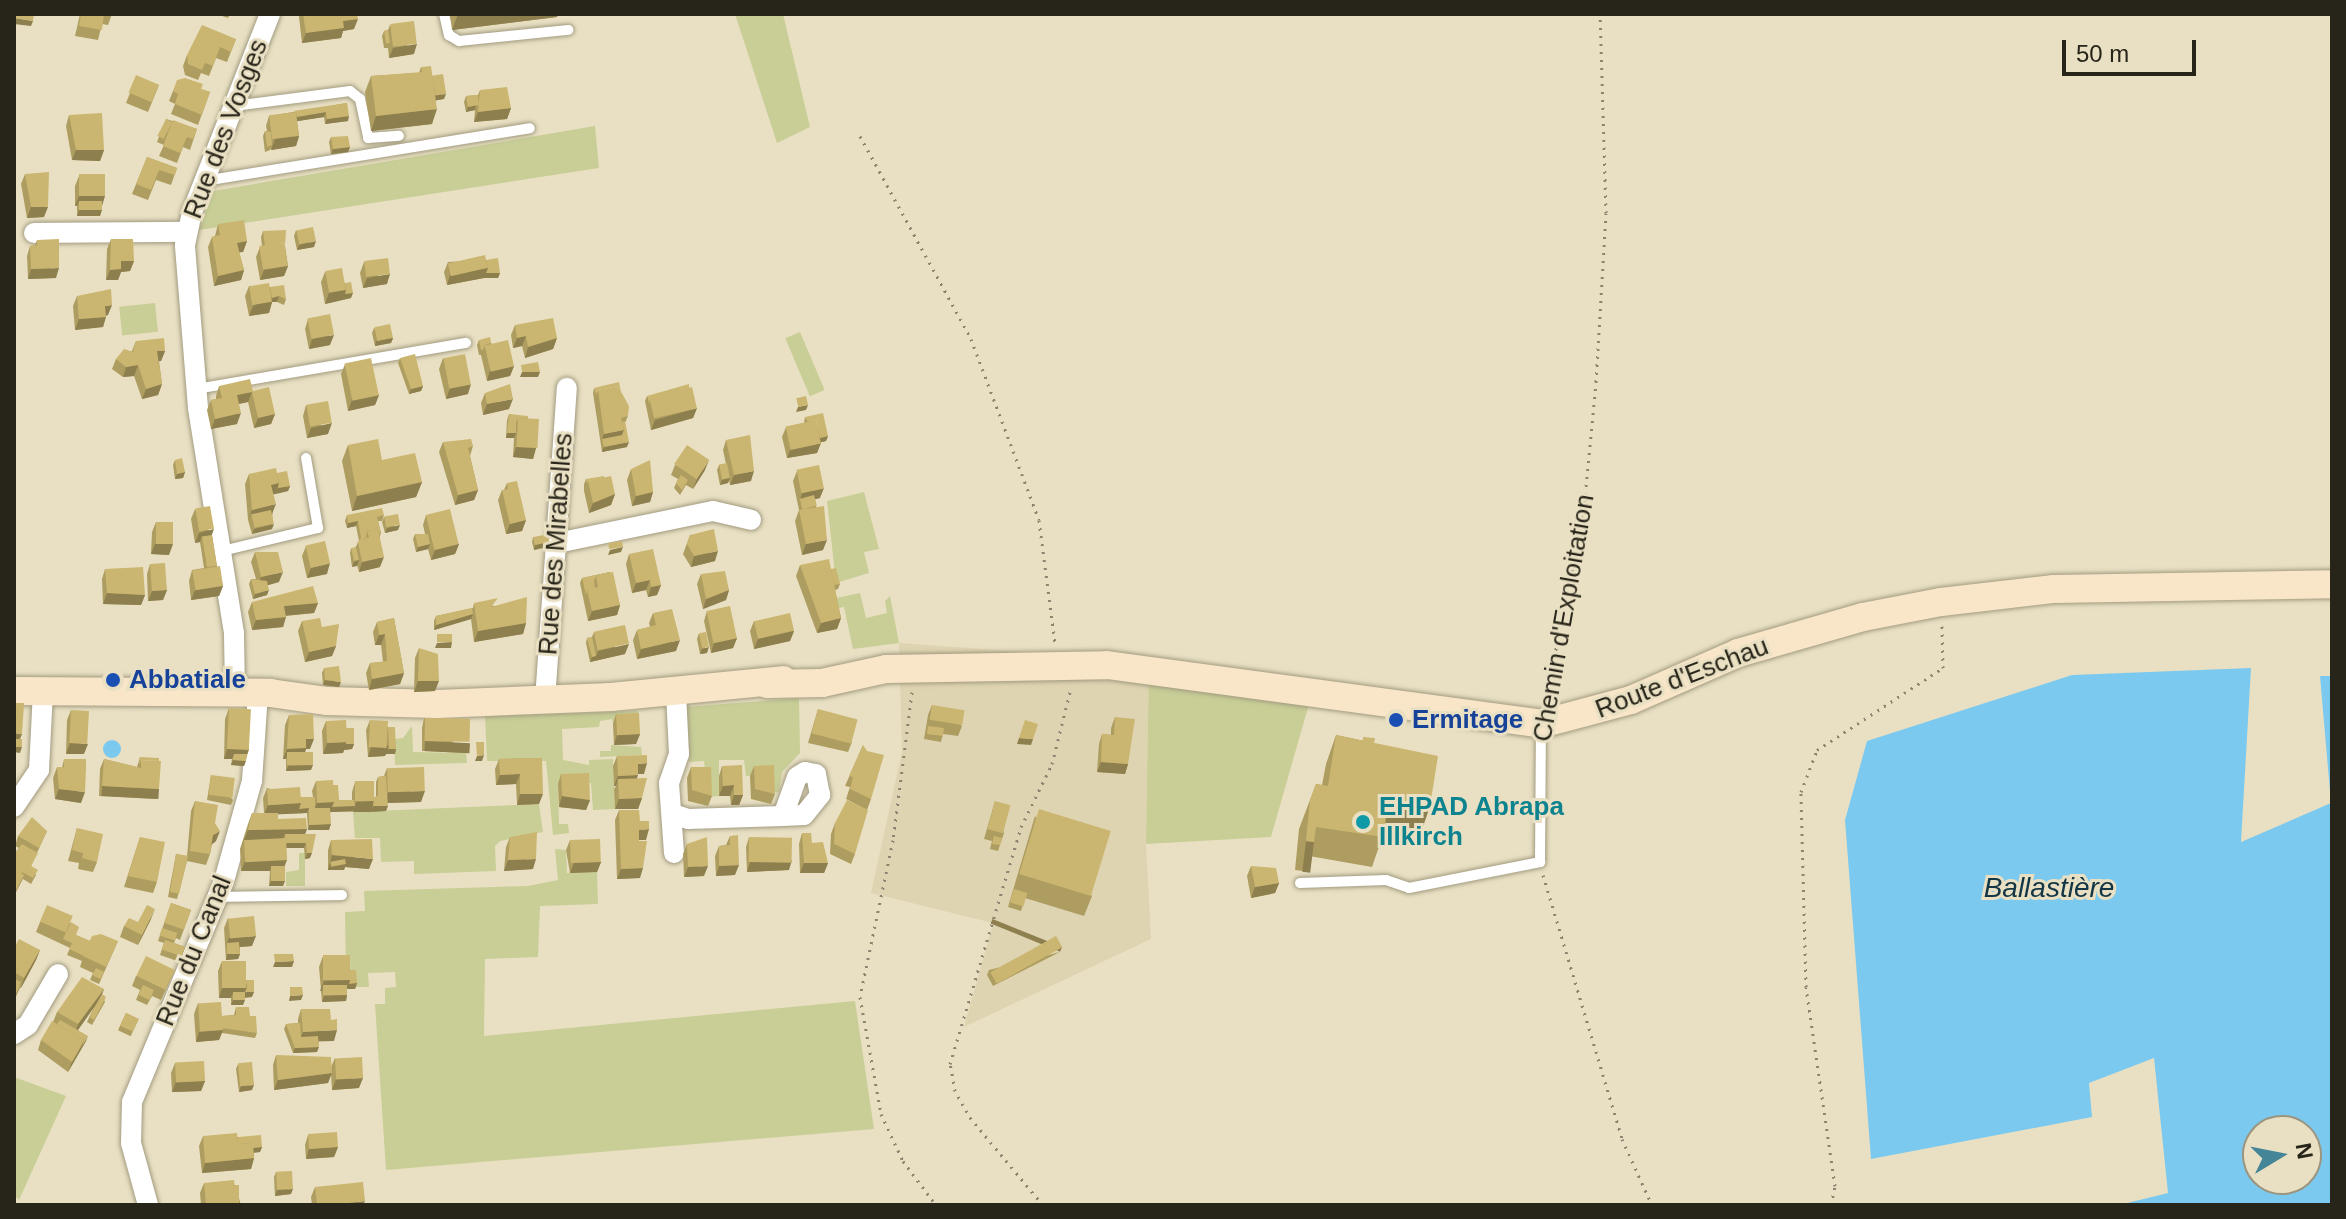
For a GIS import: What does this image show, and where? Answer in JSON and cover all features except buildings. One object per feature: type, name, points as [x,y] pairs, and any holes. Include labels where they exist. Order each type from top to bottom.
[{"type":"main road","name":"Route d'Eschau","points":[[1054,664],[1164,670],[1541,724],[1631,700],[1738,653],[1863,617],[1941,602],[2054,589],[2332,584]]},
{"type":"main road","points":[[767,684],[860,659],[915,652],[963,651],[1054,664]]},
{"type":"main road","points":[[14,691],[247,692],[370,703],[545,700],[822,683],[914,668],[1054,664]]},
{"type":"street","name":"Rue des Vosges","points":[[247,692],[234,633],[196,389],[186,232],[270,14]]},
{"type":"street","points":[[34,233],[186,232]]},
{"type":"street","name":"Rue des Mirabelles","points":[[545,700],[567,388]]},
{"type":"street","points":[[557,543],[713,511],[751,520]]},
{"type":"street","points":[[14,807],[39,770],[43,691]]},
{"type":"street","name":"Rue du Canal","points":[[148,1205],[131,1143],[132,1102],[218,897],[252,781],[247,692]]},
{"type":"street","points":[[674,853],[670,777],[680,749],[676,692]]},
{"type":"street","points":[[673,814],[688,819],[783,816]]},
{"type":"street","points":[[14,1034],[28,1025],[58,974]]},
{"type":"lane","points":[[444,14],[449,35],[459,41],[568,30]]},
{"type":"lane","points":[[234,106],[350,91],[360,99],[368,138],[399,136]]},
{"type":"lane","points":[[204,181],[530,128]]},
{"type":"lane","points":[[196,389],[466,343]]},
{"type":"lane","points":[[222,551],[318,528],[306,458]]},
{"type":"lane","name":"Chemin d'Exploitation","points":[[1540,862],[1541,724]]},
{"type":"lane","points":[[1300,883],[1386,880],[1409,888],[1540,862]]},
{"type":"lane","points":[[218,897],[342,895]]},
{"type":"path","name":"Chemin d'Exploitation","points":[[1541,724],[1583,518],[1596,382],[1606,213],[1600,14]]},
{"type":"path","points":[[860,136],[971,339],[1039,520],[1054,664],[1052,764],[1021,827],[950,1064],[955,1091],[971,1119],[1043,1205]]},
{"type":"path","points":[[1831,1205],[1835,1186],[1806,987],[1801,792],[1817,750],[1943,668],[1941,602]]},
{"type":"path","points":[[914,668],[893,840],[860,997],[881,1114],[903,1161],[936,1205]]},
{"type":"path","points":[[1540,862],[1581,1012],[1622,1139],[1652,1205]]},
{"type":"shaded area","points":[[899,643],[1149,661],[1146,844],[1151,939],[964,1027],[993,923],[871,893],[902,752]]},
{"type":"green space","points":[[735,14],[783,14],[810,127],[777,143]]},
{"type":"green space","points":[[595,126],[599,168],[199,230],[213,191]]},
{"type":"green space","points":[[155,303],[158,332],[122,336],[119,307]]},
{"type":"green space","points":[[800,332],[825,390],[810,396],[785,338]]},
{"type":"green space","points":[[864,492],[879,549],[864,552],[869,573],[836,583],[827,501]]},
{"type":"green space","points":[[860,593],[866,618],[887,613],[885,601],[890,596],[899,643],[853,649],[844,607],[833,609],[832,599]]},
{"type":"green space","points":[[1149,661],[1315,683],[1271,837],[1146,844]]},
{"type":"green space","points":[[799,698],[800,753],[782,772],[779,792],[771,793],[770,775],[746,776],[744,760],[719,760],[719,796],[708,797],[704,761],[689,762],[686,707]]},
{"type":"green space","points":[[638,711],[639,717],[613,724],[612,719],[600,721],[599,727],[562,729],[563,760],[589,765],[589,760],[613,759],[615,809],[593,810],[591,783],[558,784],[559,824],[568,824],[569,833],[553,835],[546,761],[487,761],[485,716]]},
{"type":"green space","points":[[412,726],[413,752],[466,753],[467,763],[395,765],[394,739],[403,738]]},
{"type":"green space","points":[[611,745],[641,747],[642,755],[600,757],[600,751],[611,751]]},
{"type":"green space","points":[[539,804],[543,832],[500,841],[495,846],[496,871],[414,874],[414,861],[381,862],[380,838],[355,838],[353,812]]},
{"type":"green space","points":[[555,849],[566,850],[567,873],[597,872],[598,904],[540,906],[538,957],[485,959],[484,1036],[855,1001],[874,1129],[386,1170],[375,1004],[385,1004],[385,988],[396,987],[395,972],[368,973],[369,987],[355,987],[346,976],[345,912],[365,911],[364,891],[528,886],[558,880]]},
{"type":"green space","points":[[299,853],[305,853],[305,886],[286,886],[286,872],[299,870]]},
{"type":"green space","points":[[14,1077],[66,1096],[19,1200],[14,1195]]},
{"type":"water","name":"Ballastière","points":[[2251,668],[2241,842],[2331,803],[2320,676],[2332,676],[2332,1205],[2119,1205],[2168,1193],[2154,1058],[2089,1083],[2092,1117],[1871,1159],[1845,820],[1867,741],[2072,675]]},
{"type":"water","points":[[112,740],[121,749],[112,758],[103,749]]},
{"type":"place","name":"Abbatiale","points":[[113,680]]},
{"type":"place","name":"Ermitage","points":[[1396,720]]},
{"type":"place","name":"EHPAD Abrapa Illkirch","points":[[1363,822]]}]
